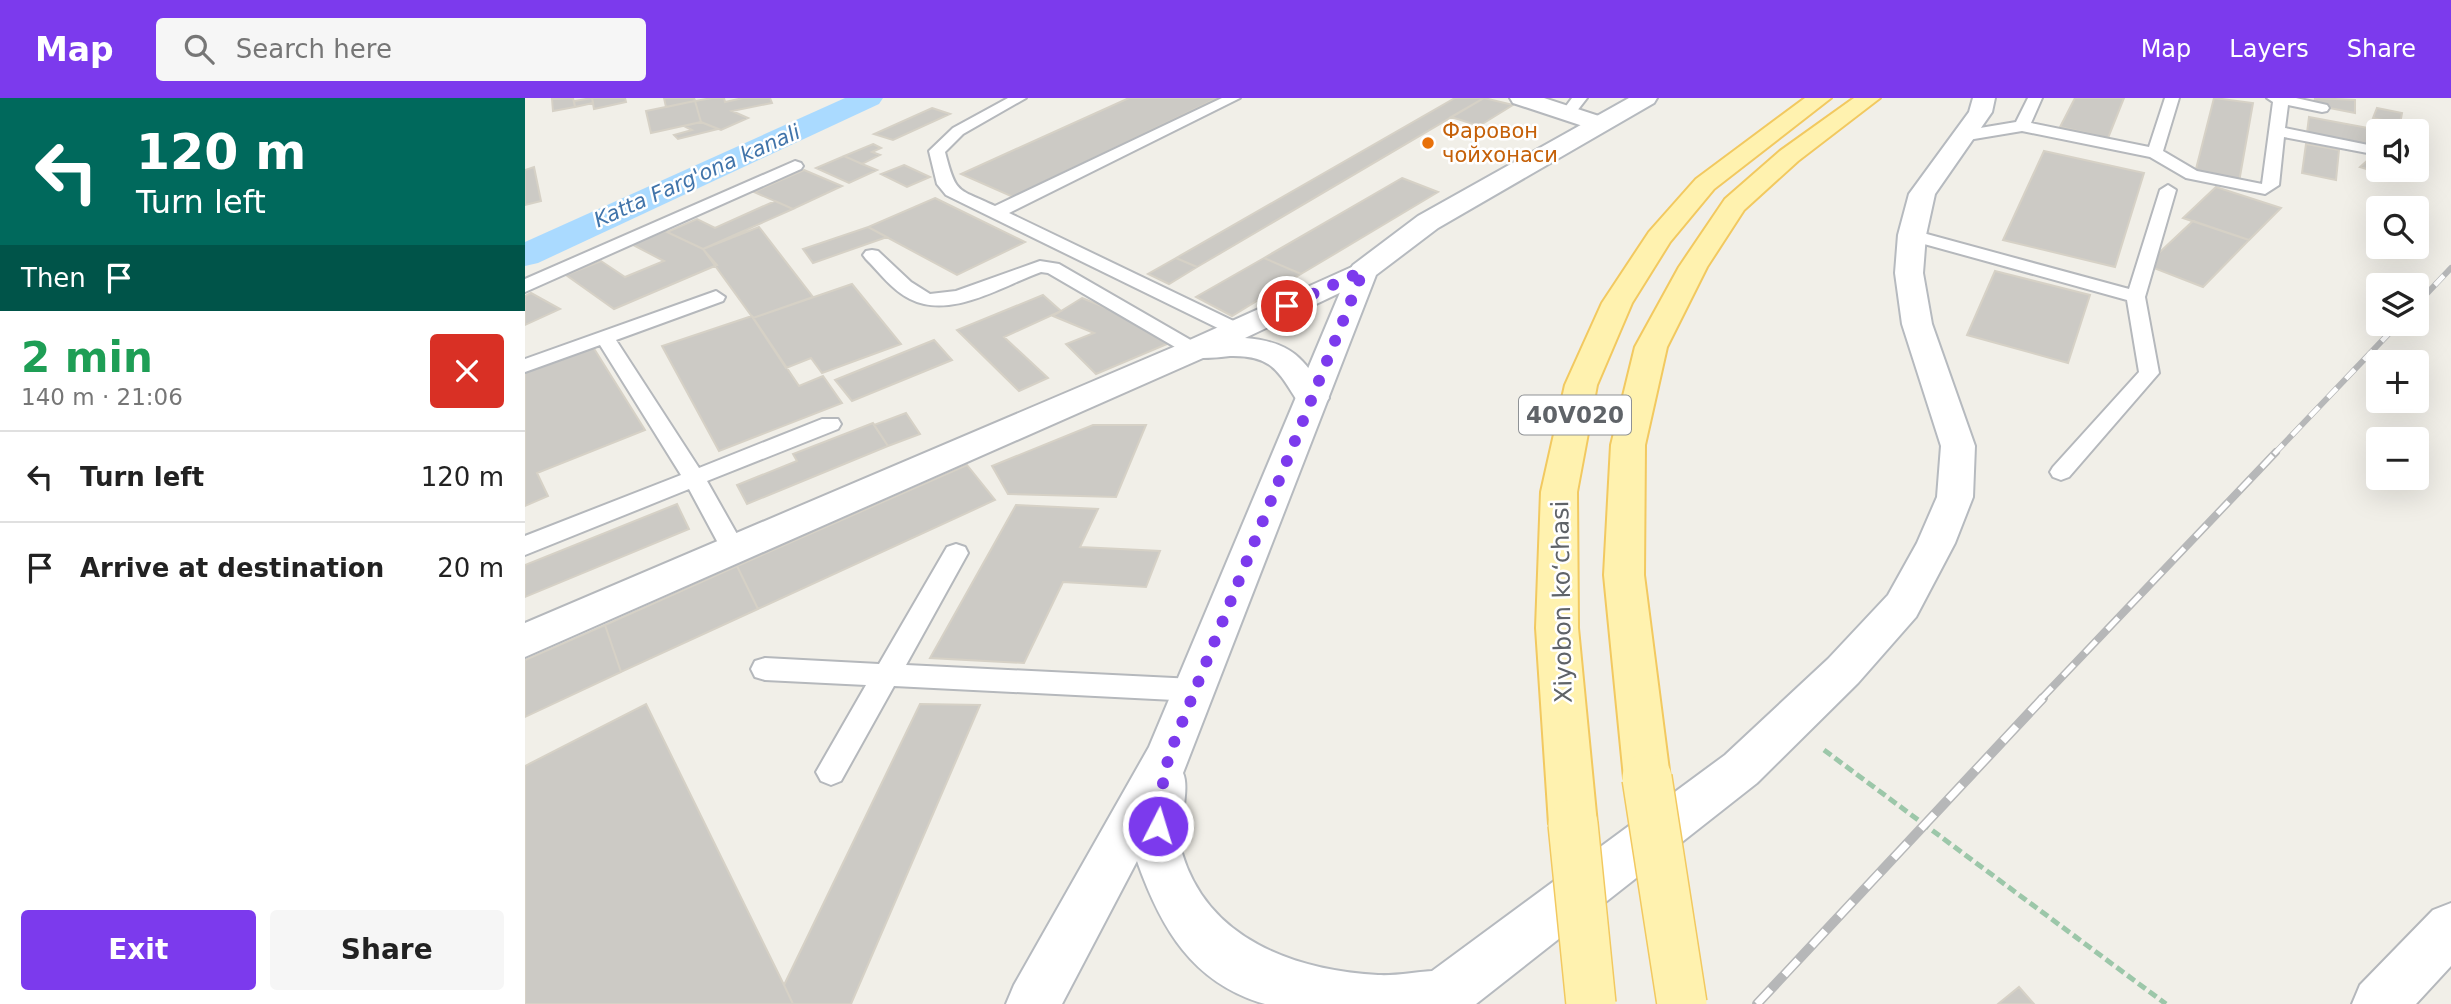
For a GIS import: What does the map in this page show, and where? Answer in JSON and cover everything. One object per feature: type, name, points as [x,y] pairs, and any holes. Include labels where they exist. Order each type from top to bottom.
[{"type":"main road","points":[[1521,98],[1583,112]]},
{"type":"main road","points":[[525,641],[1194,350],[1363,271],[1427,222],[1583,112],[1646,98]]},
{"type":"main road","name":"40V020","points":[[1682,1004],[1647,778],[1624,575],[1628,445],[1651,347],[1693,267],[1734,205],[1789,156],[1869,98]]},
{"type":"main road","name":"Xiyobon koʻchasi","points":[[1591,1004],[1557,628],[1559,492],[1581,385],[1617,303],[1659,238],[1705,184],[1814,100]]},
{"type":"main road","points":[[1169,755],[1159,802],[1157,850],[1175,897],[1206,941],[1253,974],[1315,992],[1379,1002],[1437,1001],[1741,769],[1843,671],[1902,606],[1936,542],[1955,497],[1958,446],[1917,324],[1909,273],[1912,235],[1922,194],[1972,111]]},
{"type":"main road","points":[[1033,1004],[1169,755],[1363,271]]},
{"type":"main road","points":[[1194,350],[1232,346],[1269,350],[1294,367],[1312,398]]},
{"type":"main road","points":[[2379,1004],[2451,928]]},
{"type":"lane","points":[[1019,98],[958,131],[937,151],[945,184],[952,192],[1237,330]]},
{"type":"lane","points":[[995,213],[1233,98]]},
{"type":"lane","points":[[2022,126],[2035,98]]},
{"type":"lane","points":[[2155,153],[2172,98]]},
{"type":"lane","points":[[1972,111],[2022,126],[2155,153],[2192,175],[2265,189],[2271,185],[2277,131],[2277,99],[2322,108]]},
{"type":"lane","points":[[2277,131],[2366,148]]},
{"type":"lane","points":[[525,286],[795,166]]},
{"type":"lane","points":[[2061,472],[2150,373],[2136,297],[2168,190]]},
{"type":"lane","points":[[1912,235],[2136,297]]},
{"type":"lane","points":[[872,256],[918,297],[935,301],[956,298],[1039,266],[1053,268],[1194,350]]},
{"type":"lane","points":[[525,366],[716,296]]},
{"type":"lane","points":[[605,337],[694,478],[734,550]]},
{"type":"lane","points":[[525,546],[830,424]]},
{"type":"lane","points":[[831,772],[956,553]]},
{"type":"lane","points":[[765,669],[1194,690]]},
{"type":"path","points":[[1788,724],[2166,1004]]},
{"type":"building","points":[[573,98],[575,107],[553,111],[552,99]]},
{"type":"building","points":[[592,98],[593,103],[575,107],[574,101]]},
{"type":"building","points":[[592,98],[625,98],[626,102],[594,109]]},
{"type":"building","points":[[664,98],[694,98],[695,101],[666,107]]},
{"type":"building","points":[[724,98],[725,102],[743,98],[770,98],[772,103],[732,111],[748,118],[721,130],[701,122],[695,101]]},
{"type":"building","points":[[1129,98],[1218,98],[1013,197],[961,174]]},
{"type":"building","points":[[1455,98],[1484,98],[1197,267],[1176,258]]},
{"type":"building","points":[[1484,98],[1513,105],[1479,126],[1451,117]]},
{"type":"building","points":[[2075,98],[2124,98],[2108,138],[2060,127]]},
{"type":"building","points":[[2214,98],[2253,103],[2239,182],[2195,173]]},
{"type":"building","points":[[2315,98],[2355,100],[2355,113],[2314,105]]},
{"type":"building","points":[[695,101],[701,122],[651,133],[646,111]]},
{"type":"building","points":[[932,108],[950,114],[893,140],[874,134]]},
{"type":"building","points":[[2377,108],[2402,113],[2401,119],[2373,118]]},
{"type":"building","points":[[2309,117],[2366,128],[2366,145],[2307,133]]},
{"type":"building","points":[[701,122],[718,129],[678,139],[674,135],[692,130],[684,126]]},
{"type":"building","points":[[873,144],[881,148],[872,152],[880,155],[862,164],[844,156]]},
{"type":"building","points":[[2306,144],[2339,150],[2336,180],[2302,173]]},
{"type":"building","points":[[2044,151],[2144,173],[2115,267],[2003,240]]},
{"type":"building","points":[[844,156],[877,170],[849,183],[816,168]]},
{"type":"building","points":[[904,165],[930,177],[907,187],[881,174]]},
{"type":"building","points":[[534,167],[541,201],[525,205],[525,170]]},
{"type":"building","points":[[804,170],[842,186],[793,209],[754,192]]},
{"type":"building","points":[[1402,178],[1438,192],[1301,274],[1264,258]]},
{"type":"building","points":[[2216,187],[2281,208],[2249,240],[2183,218]]},
{"type":"building","points":[[935,198],[1025,242],[957,275],[868,227]]},
{"type":"building","points":[[775,201],[793,209],[703,249],[667,232],[697,219],[715,228]]},
{"type":"building","points":[[2193,221],[2249,240],[2203,287],[2146,265]]},
{"type":"building","points":[[759,227],[813,297],[753,318],[703,249]]},
{"type":"building","points":[[868,227],[887,237],[813,263],[803,249]]},
{"type":"building","points":[[665,231],[703,249],[717,265],[614,309],[566,275],[601,261],[625,277],[664,261],[631,244]]},
{"type":"building","points":[[1176,258],[1197,267],[1169,284],[1148,274]]},
{"type":"building","points":[[1264,258],[1301,274],[1232,316],[1196,297]]},
{"type":"building","points":[[1995,271],[2090,295],[2068,363],[1967,335]]},
{"type":"building","points":[[852,284],[901,344],[822,373],[811,358],[786,368],[753,318]]},
{"type":"building","points":[[531,293],[560,309],[525,325],[525,296]]},
{"type":"building","points":[[1043,295],[1061,311],[1004,337],[1048,378],[1019,391],[957,330]]},
{"type":"building","points":[[1082,298],[1131,318],[1167,344],[1096,374],[1066,344],[1094,333],[1053,316]]},
{"type":"building","points":[[752,316],[799,386],[823,376],[842,403],[719,451],[662,346]]},
{"type":"building","points":[[934,340],[952,360],[852,401],[835,380]]},
{"type":"building","points":[[593,347],[645,430],[537,473],[548,496],[525,506],[525,371]]},
{"type":"building","points":[[906,413],[920,434],[888,446],[874,425]]},
{"type":"building","points":[[873,423],[888,446],[747,504],[737,485],[797,461],[793,454]]},
{"type":"building","points":[[1093,425],[1146,425],[1116,497],[1008,494],[992,466]]},
{"type":"building","points":[[967,465],[995,500],[758,609],[737,566]]},
{"type":"building","points":[[677,504],[689,529],[525,597],[525,565]]},
{"type":"building","points":[[1016,505],[1098,509],[1080,547],[1160,551],[1146,587],[1063,582],[1024,663],[930,658]]},
{"type":"building","points":[[737,566],[758,609],[621,672],[605,625]]},
{"type":"building","points":[[605,625],[621,672],[525,717],[525,660]]},
{"type":"building","points":[[646,704],[793,1004],[525,1004],[525,766]]},
{"type":"building","points":[[920,704],[980,705],[851,1004],[793,1004],[784,985]]},
{"type":"building","points":[[2019,987],[2034,1004],[1998,1004]]},
{"type":"waterway","name":"Katta Farg'ona kanali","points":[[525,255],[869,98]]},
{"type":"railway","points":[[2429,291],[2451,268]]},
{"type":"railway","points":[[2274,454],[2387,336]]},
{"type":"railway","points":[[2041,699],[2276,452]]},
{"type":"railway","points":[[1757,1004],[2043,698]]},
{"type":"place","name":"Фаровон чойхонаси","points":[[1428,143]]},
{"type":"route","points":[[1158,826],[1159,802],[1169,755],[1363,271],[1287,306]]}]
